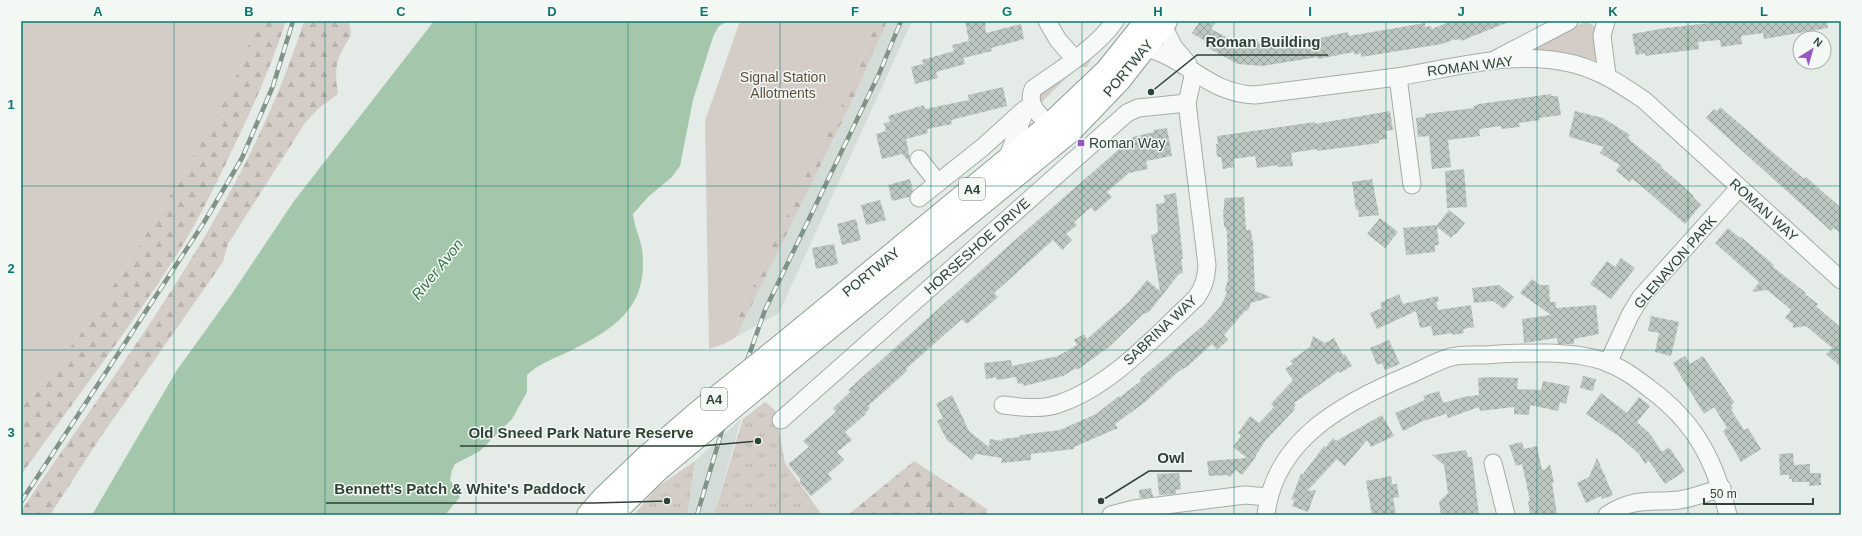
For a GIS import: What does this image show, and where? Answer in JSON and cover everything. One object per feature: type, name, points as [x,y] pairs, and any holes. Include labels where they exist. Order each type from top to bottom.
[{"type":"highway","name":"PORTWAY","points":[[612,515],[653,463],[698,412],[789,350],[1072,130],[1107,95],[1146,48],[1158,22]]},
{"type":"highway","name":"PORTWAY","points":[[789,350],[1049,125],[1158,22]]},
{"type":"highway","name":"PORTWAY","points":[[588,515],[603,498],[653,463]]},
{"type":"street","points":[[1048,21],[1058,40],[1074,58]]},
{"type":"street","points":[[1005,162],[1018,132],[1033,90],[1088,49],[1115,21]]},
{"type":"street","points":[[1492,61],[1568,21]]},
{"type":"street","points":[[1606,21],[1602,36],[1603,54],[1607,75]]},
{"type":"street","name":"ROMAN WAY","points":[[1158,22],[1173,46],[1194,72]]},
{"type":"street","name":"ROMAN WAY","points":[[1146,48],[1159,52],[1223,90],[1240,95],[1255,95],[1398,77],[1492,61],[1536,59],[1573,64],[1607,75],[1644,100],[1841,280]]},
{"type":"street","name":"SABRINA WAY","points":[[1003,405],[1027,407],[1057,405],[1099,385],[1190,303],[1202,289],[1207,265],[1187,102],[1194,72]]},
{"type":"street","points":[[1398,77],[1412,185]]},
{"type":"street","points":[[1028,102],[1049,125]]},
{"type":"street","points":[[919,198],[1005,128],[1028,102]]},
{"type":"street","name":"HORSESHOE DRIVE","points":[[781,420],[1127,113],[1138,108],[1187,102]]},
{"type":"street","points":[[919,159],[938,183]]},
{"type":"street","name":"GLENAVON PARK","points":[[1608,363],[1630,315],[1641,297],[1739,188]]},
{"type":"street","points":[[1266,515],[1268,497],[1285,462],[1308,432],[1336,411],[1386,385],[1452,357],[1536,352],[1585,357],[1608,363],[1633,376],[1676,411],[1702,443],[1712,462],[1722,488],[1728,515]]},
{"type":"street","points":[[1493,464],[1506,515]]},
{"type":"street","points":[[1607,515],[1621,506],[1637,501],[1681,499],[1722,488]]},
{"type":"street","points":[[1111,515],[1134,509],[1245,495],[1268,497]]},
{"type":"shaded area","points":[[887,21],[912,21],[779,313],[736,337],[854,97]]},
{"type":"shaded area","points":[[741,419],[714,515],[687,515],[695,461]]},
{"type":"green space","points":[[21,21],[258,21],[234,81],[209,130],[159,214],[90,322],[32,395],[21,402]]},
{"type":"green space","points":[[258,21],[286,21],[276,51],[258,95],[209,198],[185,242],[158,284],[21,475],[21,402],[32,395],[90,322],[159,214],[209,130],[234,81]]},
{"type":"green space","points":[[304,21],[349,21],[351,35],[339,57],[336,69],[338,94],[319,108],[305,123],[228,244],[223,262],[100,438],[50,515],[21,515],[21,511],[142,335],[217,216],[250,153],[280,88]]},
{"type":"green space","name":"Signal Station Allotments","points":[[740,21],[876,21],[857,71],[832,127],[803,181],[726,343],[709,349],[705,121]]},
{"type":"green space","points":[[876,21],[887,21],[854,97],[736,337],[726,343],[803,181],[832,127],[857,71]]},
{"type":"green space","points":[[1583,23],[1589,23],[1597,28],[1598,58],[1596,60],[1554,52],[1526,53],[1555,35]]},
{"type":"green space","points":[[1088,58],[1091,60],[1087,67],[1077,67],[1039,105],[1037,95]]},
{"type":"green space","points":[[765,402],[775,410],[785,463],[822,515],[714,515],[743,419]]},
{"type":"green space","points":[[695,461],[687,515],[634,515],[656,488]]},
{"type":"green space","points":[[914,461],[987,509],[986,515],[848,515]]},
{"type":"water","name":"River Avon","points":[[434,21],[727,21],[718,27],[713,37],[693,100],[680,166],[672,177],[648,197],[633,214],[642,249],[643,268],[640,285],[635,300],[627,312],[616,323],[589,341],[543,364],[527,375],[527,392],[512,419],[480,451],[455,464],[450,480],[460,497],[445,515],[92,515],[177,370],[231,295],[294,201]]},
{"type":"building","points":[[965,21],[985,21],[986,33],[1021,24],[1024,39],[991,48],[992,51],[963,58],[965,64],[936,72],[938,78],[915,84],[911,67],[923,64],[922,60],[954,51],[952,45],[969,41]]},
{"type":"building","points":[[1200,21],[1217,21],[1211,29],[1248,48],[1256,38],[1259,44],[1306,37],[1306,41],[1348,32],[1349,36],[1425,23],[1425,27],[1431,26],[1432,29],[1451,21],[1511,21],[1461,41],[1460,39],[1455,39],[1442,44],[1361,57],[1361,53],[1355,55],[1354,52],[1318,59],[1318,57],[1263,66],[1238,64],[1206,47],[1208,43],[1192,33]]},
{"type":"building","points":[[1709,21],[1827,21],[1828,28],[1816,30],[1792,30],[1792,34],[1764,39],[1763,33],[1741,36],[1742,44],[1721,47],[1720,40],[1698,42],[1699,49],[1645,56],[1645,53],[1636,55],[1632,34],[1709,23]]},
{"type":"building","points":[[1003,87],[1007,106],[951,120],[952,124],[927,129],[928,133],[906,139],[911,164],[902,154],[882,159],[876,134],[886,131],[884,123],[890,122],[888,116],[924,105],[925,109],[969,100],[968,95]]},
{"type":"building","points":[[1551,94],[1551,96],[1558,96],[1561,115],[1519,123],[1520,127],[1501,129],[1501,126],[1479,129],[1480,136],[1448,140],[1451,167],[1432,169],[1429,136],[1418,137],[1416,118],[1425,117],[1425,114],[1474,108],[1474,106],[1479,104]]},
{"type":"building","points":[[1720,107],[1804,179],[1806,177],[1841,208],[1841,234],[1834,228],[1831,231],[1706,118],[1714,109],[1717,111]]},
{"type":"building","points":[[1390,111],[1393,130],[1386,131],[1387,139],[1379,140],[1379,143],[1291,153],[1293,166],[1278,167],[1278,165],[1257,168],[1255,156],[1233,159],[1234,167],[1223,169],[1221,157],[1217,157],[1217,136],[1315,122],[1315,124]]},
{"type":"building","points":[[1575,111],[1603,118],[1630,135],[1628,138],[1631,141],[1662,166],[1661,167],[1694,196],[1693,197],[1701,205],[1685,224],[1639,184],[1632,179],[1630,182],[1616,171],[1620,165],[1600,153],[1604,147],[1570,137],[1569,135]]},
{"type":"building","points":[[1167,128],[1172,156],[1146,161],[1148,169],[1129,173],[1107,192],[1112,197],[1095,212],[1091,207],[1074,222],[1077,225],[1066,234],[1072,240],[1062,250],[1053,240],[994,293],[998,297],[967,324],[962,319],[906,369],[907,371],[868,406],[870,408],[865,413],[866,414],[845,432],[852,440],[837,452],[844,460],[828,474],[832,479],[811,496],[799,482],[801,480],[788,464],[809,447],[803,441],[836,412],[833,408],[850,392],[848,390],[1015,240],[1133,137],[1154,132],[1154,130]]},
{"type":"building","points":[[1464,169],[1467,207],[1447,208],[1445,171]]},
{"type":"building","points":[[910,179],[913,190],[909,197],[892,201],[888,185]]},
{"type":"building","points":[[1372,179],[1379,215],[1359,217],[1358,209],[1356,210],[1352,182]]},
{"type":"building","points":[[1176,193],[1183,259],[1181,259],[1183,273],[1179,274],[1149,312],[1143,314],[1109,347],[1077,370],[1076,368],[1063,376],[1024,386],[1023,383],[1018,384],[1016,377],[997,380],[996,377],[986,379],[984,363],[1011,360],[1012,366],[1058,356],[1077,345],[1074,340],[1084,334],[1087,339],[1129,302],[1147,280],[1160,291],[1151,235],[1158,232],[1156,204],[1165,203],[1164,195]]},
{"type":"building","points":[[1244,197],[1246,230],[1251,230],[1253,240],[1255,291],[1271,297],[1251,303],[1248,311],[1246,310],[1224,335],[1228,340],[1217,350],[1212,344],[1188,366],[1179,371],[1144,403],[1115,424],[1118,428],[1074,447],[1074,449],[1031,454],[1031,460],[1001,463],[1002,458],[976,454],[972,460],[947,440],[937,421],[943,418],[936,404],[952,395],[969,431],[989,447],[990,439],[1002,441],[1002,439],[1020,437],[1020,435],[1060,430],[1096,414],[1141,381],[1140,379],[1204,325],[1221,306],[1227,292],[1225,290],[1228,280],[1227,233],[1226,227],[1224,227],[1223,209],[1225,198]]},
{"type":"building","points":[[880,200],[886,220],[866,225],[861,205]]},
{"type":"building","points":[[1449,210],[1465,223],[1455,235],[1454,234],[1451,238],[1437,227],[1439,245],[1435,245],[1435,252],[1406,255],[1403,228],[1437,225]]},
{"type":"building","points":[[1380,218],[1398,232],[1385,248],[1367,234]]},
{"type":"building","points":[[856,219],[861,240],[842,245],[837,224]]},
{"type":"building","points":[[1728,228],[1740,238],[1741,237],[1774,265],[1772,266],[1806,293],[1805,294],[1818,304],[1816,306],[1841,328],[1841,367],[1826,354],[1832,348],[1806,326],[1793,328],[1793,324],[1785,318],[1791,310],[1782,302],[1767,290],[1752,292],[1759,282],[1715,243]]},
{"type":"building","points":[[834,244],[838,264],[816,269],[812,248]]},
{"type":"building","points":[[1621,258],[1635,268],[1611,299],[1590,284],[1607,261],[1615,267]]},
{"type":"building","points":[[1532,279],[1540,285],[1549,285],[1550,302],[1556,302],[1556,308],[1596,305],[1599,334],[1574,339],[1574,344],[1558,344],[1557,338],[1524,343],[1522,319],[1551,315],[1520,293]]},
{"type":"building","points":[[1499,285],[1514,297],[1504,309],[1493,301],[1474,303],[1472,288]]},
{"type":"building","points":[[1399,294],[1403,304],[1438,296],[1439,301],[1436,302],[1438,310],[1471,305],[1474,327],[1463,329],[1464,333],[1433,336],[1431,326],[1420,328],[1416,311],[1377,329],[1370,313],[1382,308],[1380,303]]},
{"type":"building","points":[[1651,316],[1679,322],[1671,356],[1655,352],[1659,333],[1648,331]]},
{"type":"building","points":[[1313,336],[1325,343],[1334,338],[1343,355],[1345,354],[1352,366],[1340,373],[1339,371],[1294,403],[1296,405],[1294,407],[1295,409],[1265,441],[1256,457],[1242,475],[1236,470],[1230,477],[1227,475],[1209,476],[1207,461],[1247,458],[1233,447],[1241,436],[1238,433],[1250,416],[1259,423],[1274,407],[1271,404],[1293,380],[1285,369],[1293,364],[1290,361],[1310,347]]},
{"type":"building","points":[[1389,340],[1400,364],[1385,370],[1382,363],[1377,365],[1370,348]]},
{"type":"building","points":[[1685,356],[1690,364],[1703,356],[1734,402],[1731,405],[1733,408],[1731,410],[1744,430],[1748,428],[1761,449],[1741,462],[1723,431],[1727,428],[1714,407],[1704,414],[1673,363]]},
{"type":"building","points":[[1583,376],[1596,379],[1593,391],[1580,388]]},
{"type":"building","points":[[1478,378],[1518,378],[1517,389],[1541,390],[1543,381],[1570,386],[1566,404],[1560,402],[1558,411],[1530,405],[1529,415],[1514,414],[1514,407],[1480,411],[1479,407],[1448,418],[1444,407],[1446,414],[1423,421],[1403,431],[1395,413],[1425,400],[1423,396],[1439,391],[1443,403],[1464,397],[1479,395]]},
{"type":"building","points":[[1601,393],[1627,413],[1639,397],[1650,406],[1637,422],[1650,434],[1662,452],[1669,447],[1685,471],[1665,484],[1649,461],[1645,464],[1639,454],[1620,437],[1586,414]]},
{"type":"building","points":[[1382,415],[1394,436],[1371,447],[1367,440],[1345,466],[1337,459],[1307,491],[1316,490],[1308,512],[1292,506],[1295,498],[1291,500],[1301,474],[1303,474],[1324,446],[1326,447],[1333,438],[1336,441]]},
{"type":"building","points":[[1522,442],[1524,449],[1537,446],[1542,470],[1546,469],[1550,464],[1554,483],[1552,483],[1557,515],[1530,515],[1528,501],[1530,501],[1522,464],[1516,466],[1509,445]]},
{"type":"building","points":[[1466,450],[1468,457],[1472,457],[1479,515],[1441,515],[1439,502],[1448,493],[1444,465],[1432,455]]},
{"type":"building","points":[[1793,453],[1794,465],[1810,464],[1810,473],[1821,473],[1821,485],[1809,486],[1809,482],[1792,482],[1792,479],[1789,479],[1789,475],[1780,475],[1779,454]]},
{"type":"building","points":[[1597,458],[1613,495],[1602,499],[1601,496],[1586,503],[1577,483],[1589,477]]},
{"type":"building","points":[[1179,473],[1181,489],[1176,490],[1176,494],[1159,495],[1157,474]]},
{"type":"building","points":[[1391,476],[1392,484],[1397,484],[1399,497],[1393,498],[1396,515],[1372,515],[1366,481]]},
{"type":"building","points":[[1151,488],[1153,497],[1140,498],[1139,490]]},
{"type":"railway","points":[[21,502],[203,224],[242,158],[273,86],[293,21]]},
{"type":"railway","points":[[697,515],[721,434],[765,310],[879,74],[901,21]]},
{"type":"place","name":"Roman Building","points":[[1151,92]]},
{"type":"place","name":"Roman Way","points":[[1081,143]]},
{"type":"place","name":"Old Sneed Park Nature Reserve","points":[[758,441]]},
{"type":"place","name":"Bennett's Patch & White's Paddock","points":[[667,501]]},
{"type":"place","name":"Owl","points":[[1101,501]]}]
